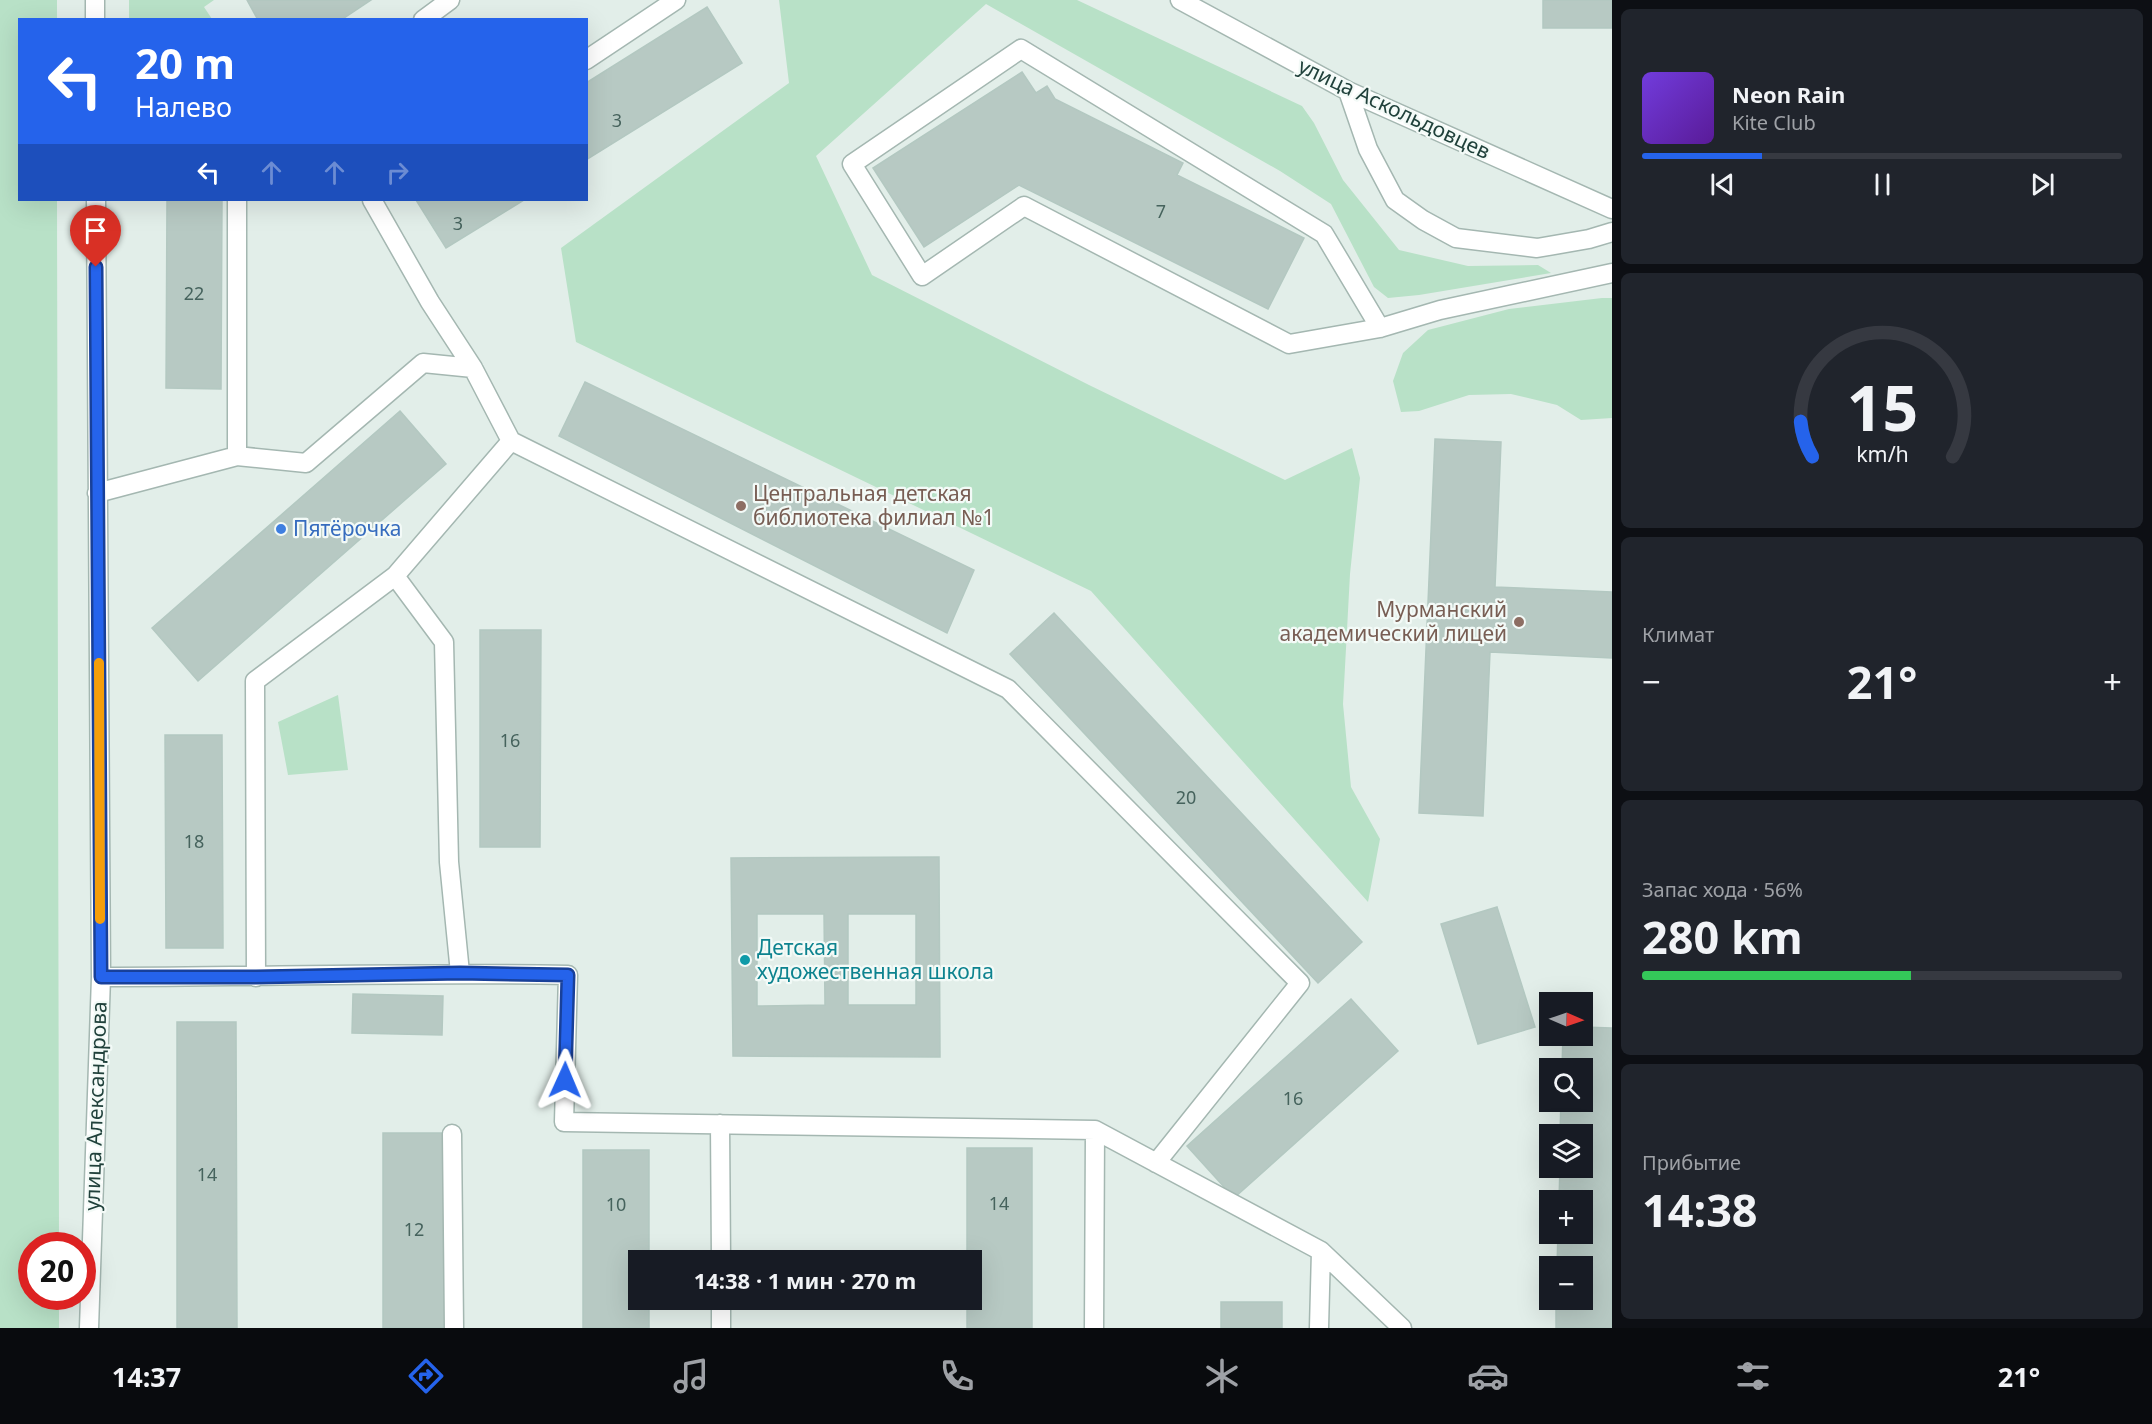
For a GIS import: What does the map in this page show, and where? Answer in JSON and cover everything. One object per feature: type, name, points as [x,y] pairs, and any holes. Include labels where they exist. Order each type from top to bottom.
[{"type":"street","points":[[95,0],[95,18]]},
{"type":"street","points":[[426,18],[450,0]]},
{"type":"street","points":[[588,59],[676,0]]},
{"type":"street","name":"улица Аскольдовцев","points":[[1180,0],[1348,91],[1612,209]]},
{"type":"street","points":[[1380,328],[1324,234],[1021,49],[852,164],[922,276],[1024,206],[1289,344],[1380,328],[1440,310],[1612,273]]},
{"type":"street","points":[[1348,91],[1368,149],[1395,200],[1456,238],[1537,248],[1588,239],[1612,232]]},
{"type":"street","name":"улица Александрова","points":[[89,1328],[101,977],[96,201]]},
{"type":"street","points":[[237,201],[237,456]]},
{"type":"street","points":[[376,201],[430,302],[473,368],[511,441],[1008,689],[1300,983],[1156,1163]]},
{"type":"street","points":[[98,493],[237,456],[306,463],[423,363],[473,368]]},
{"type":"street","points":[[256,977],[255,681],[395,576],[511,441]]},
{"type":"street","points":[[395,576],[444,642],[449,862],[460,973]]},
{"type":"street","points":[[101,977],[460,973],[568,975],[564,1122],[1095,1130],[1321,1251],[1402,1328]]},
{"type":"street","points":[[720,1124],[721,1250]]},
{"type":"street","points":[[1094,1328],[1095,1130]]},
{"type":"street","points":[[452,1134],[454,1328]]},
{"type":"street","points":[[1320,1328],[1321,1251]]},
{"type":"street","points":[[721,1310],[721,1328]]},
{"type":"green space","points":[[0,0],[57,0],[57,18],[18,18],[18,201],[57,201],[59,1232],[18,1232],[18,1310],[59,1310],[59,1328],[0,1328]]},
{"type":"green space","points":[[129,0],[214,0],[204,7],[211,18],[129,18]]},
{"type":"green space","points":[[779,0],[1077,0],[1302,106],[1314,123],[1343,180],[1399,250],[1468,266],[1538,265],[1551,273],[1388,298],[1374,287],[1331,204],[1280,171],[986,4],[816,156],[872,275],[1089,385],[1285,480],[1352,448],[1360,478],[1350,574],[1343,704],[1351,787],[1380,839],[1368,902],[1091,591],[576,342],[561,248],[789,83]]},
{"type":"green space","points":[[1612,298],[1612,418],[1581,420],[1557,405],[1511,394],[1469,395],[1419,411],[1401,412],[1393,381],[1403,353],[1428,330],[1509,309]]},
{"type":"green space","points":[[338,695],[348,770],[288,775],[278,722]]},
{"type":"building","points":[[247,0],[371,0],[344,18],[257,18]]},
{"type":"building","points":[[1543,0],[1612,0],[1612,28],[1543,28]]},
{"type":"building","points":[[707,7],[742,63],[588,159],[588,82]]},
{"type":"building","points":[[1022,72],[1036,93],[1047,86],[1055,99],[1183,163],[1177,175],[1304,238],[1268,309],[1019,185],[924,247],[873,168]]},
{"type":"building","points":[[167,201],[222,201],[221,389],[166,388]]},
{"type":"building","points":[[417,201],[522,201],[446,248]]},
{"type":"building","points":[[585,382],[974,570],[947,633],[559,436]]},
{"type":"building","points":[[400,411],[446,464],[198,681],[152,628]]},
{"type":"building","name":"Мурманский академический лицей","points":[[1435,439],[1501,442],[1495,587],[1612,592],[1612,658],[1490,652],[1483,816],[1419,813]]},
{"type":"building","points":[[1054,613],[1362,942],[1318,983],[1010,654]]},
{"type":"building","points":[[480,630],[541,630],[540,847],[480,847]]},
{"type":"building","points":[[165,735],[222,735],[223,948],[166,948]]},
{"type":"building","name":"Детская художественная школа","points":[[939,857],[940,1057],[733,1056],[731,858]],"holes":[[[757,914],[824,914],[825,1005],[757,1006]],[[848,914],[916,914],[916,1005],[848,1005]]]},
{"type":"building","points":[[1497,907],[1535,1027],[1478,1044],[1441,924]]},
{"type":"building","points":[[353,994],[443,996],[442,1035],[352,1033]]},
{"type":"building","points":[[1351,999],[1398,1051],[1234,1198],[1187,1146]]},
{"type":"building","points":[[177,1022],[236,1022],[237,1328],[177,1328]]},
{"type":"building","points":[[1593,1027],[1612,1028],[1612,1328],[1556,1328],[1556,1310],[1593,1310],[1593,1256],[1557,1256],[1558,1244],[1593,1244],[1593,1190],[1559,1190],[1560,1178],[1593,1178],[1593,1124],[1560,1124],[1561,1112],[1593,1112],[1593,1058],[1562,1058],[1563,1046],[1593,1046]]},
{"type":"building","points":[[383,1133],[444,1133],[445,1328],[383,1328]]},
{"type":"building","points":[[967,1148],[1032,1148],[1032,1328],[967,1328],[967,1310],[982,1310],[982,1250],[967,1250]]},
{"type":"building","points":[[583,1150],[649,1150],[649,1250],[628,1250],[628,1310],[649,1310],[649,1328],[583,1328]]},
{"type":"building","points":[[1221,1302],[1282,1302],[1282,1328],[1221,1328]]},
{"type":"slow traffic","points":[[99,663],[100,919]]},
{"type":"place","name":"Центральная детская библиотека филиал №1","points":[[741,506]]},
{"type":"place","name":"Пятёрочка","points":[[281,529]]},
{"type":"place","name":"Мурманский академический лицей","points":[[1519,622]]},
{"type":"place","name":"Детская художественная школа","points":[[745,960]]},
{"type":"route","points":[[96,267],[101,977],[460,973],[568,975],[565,1080]]}]
